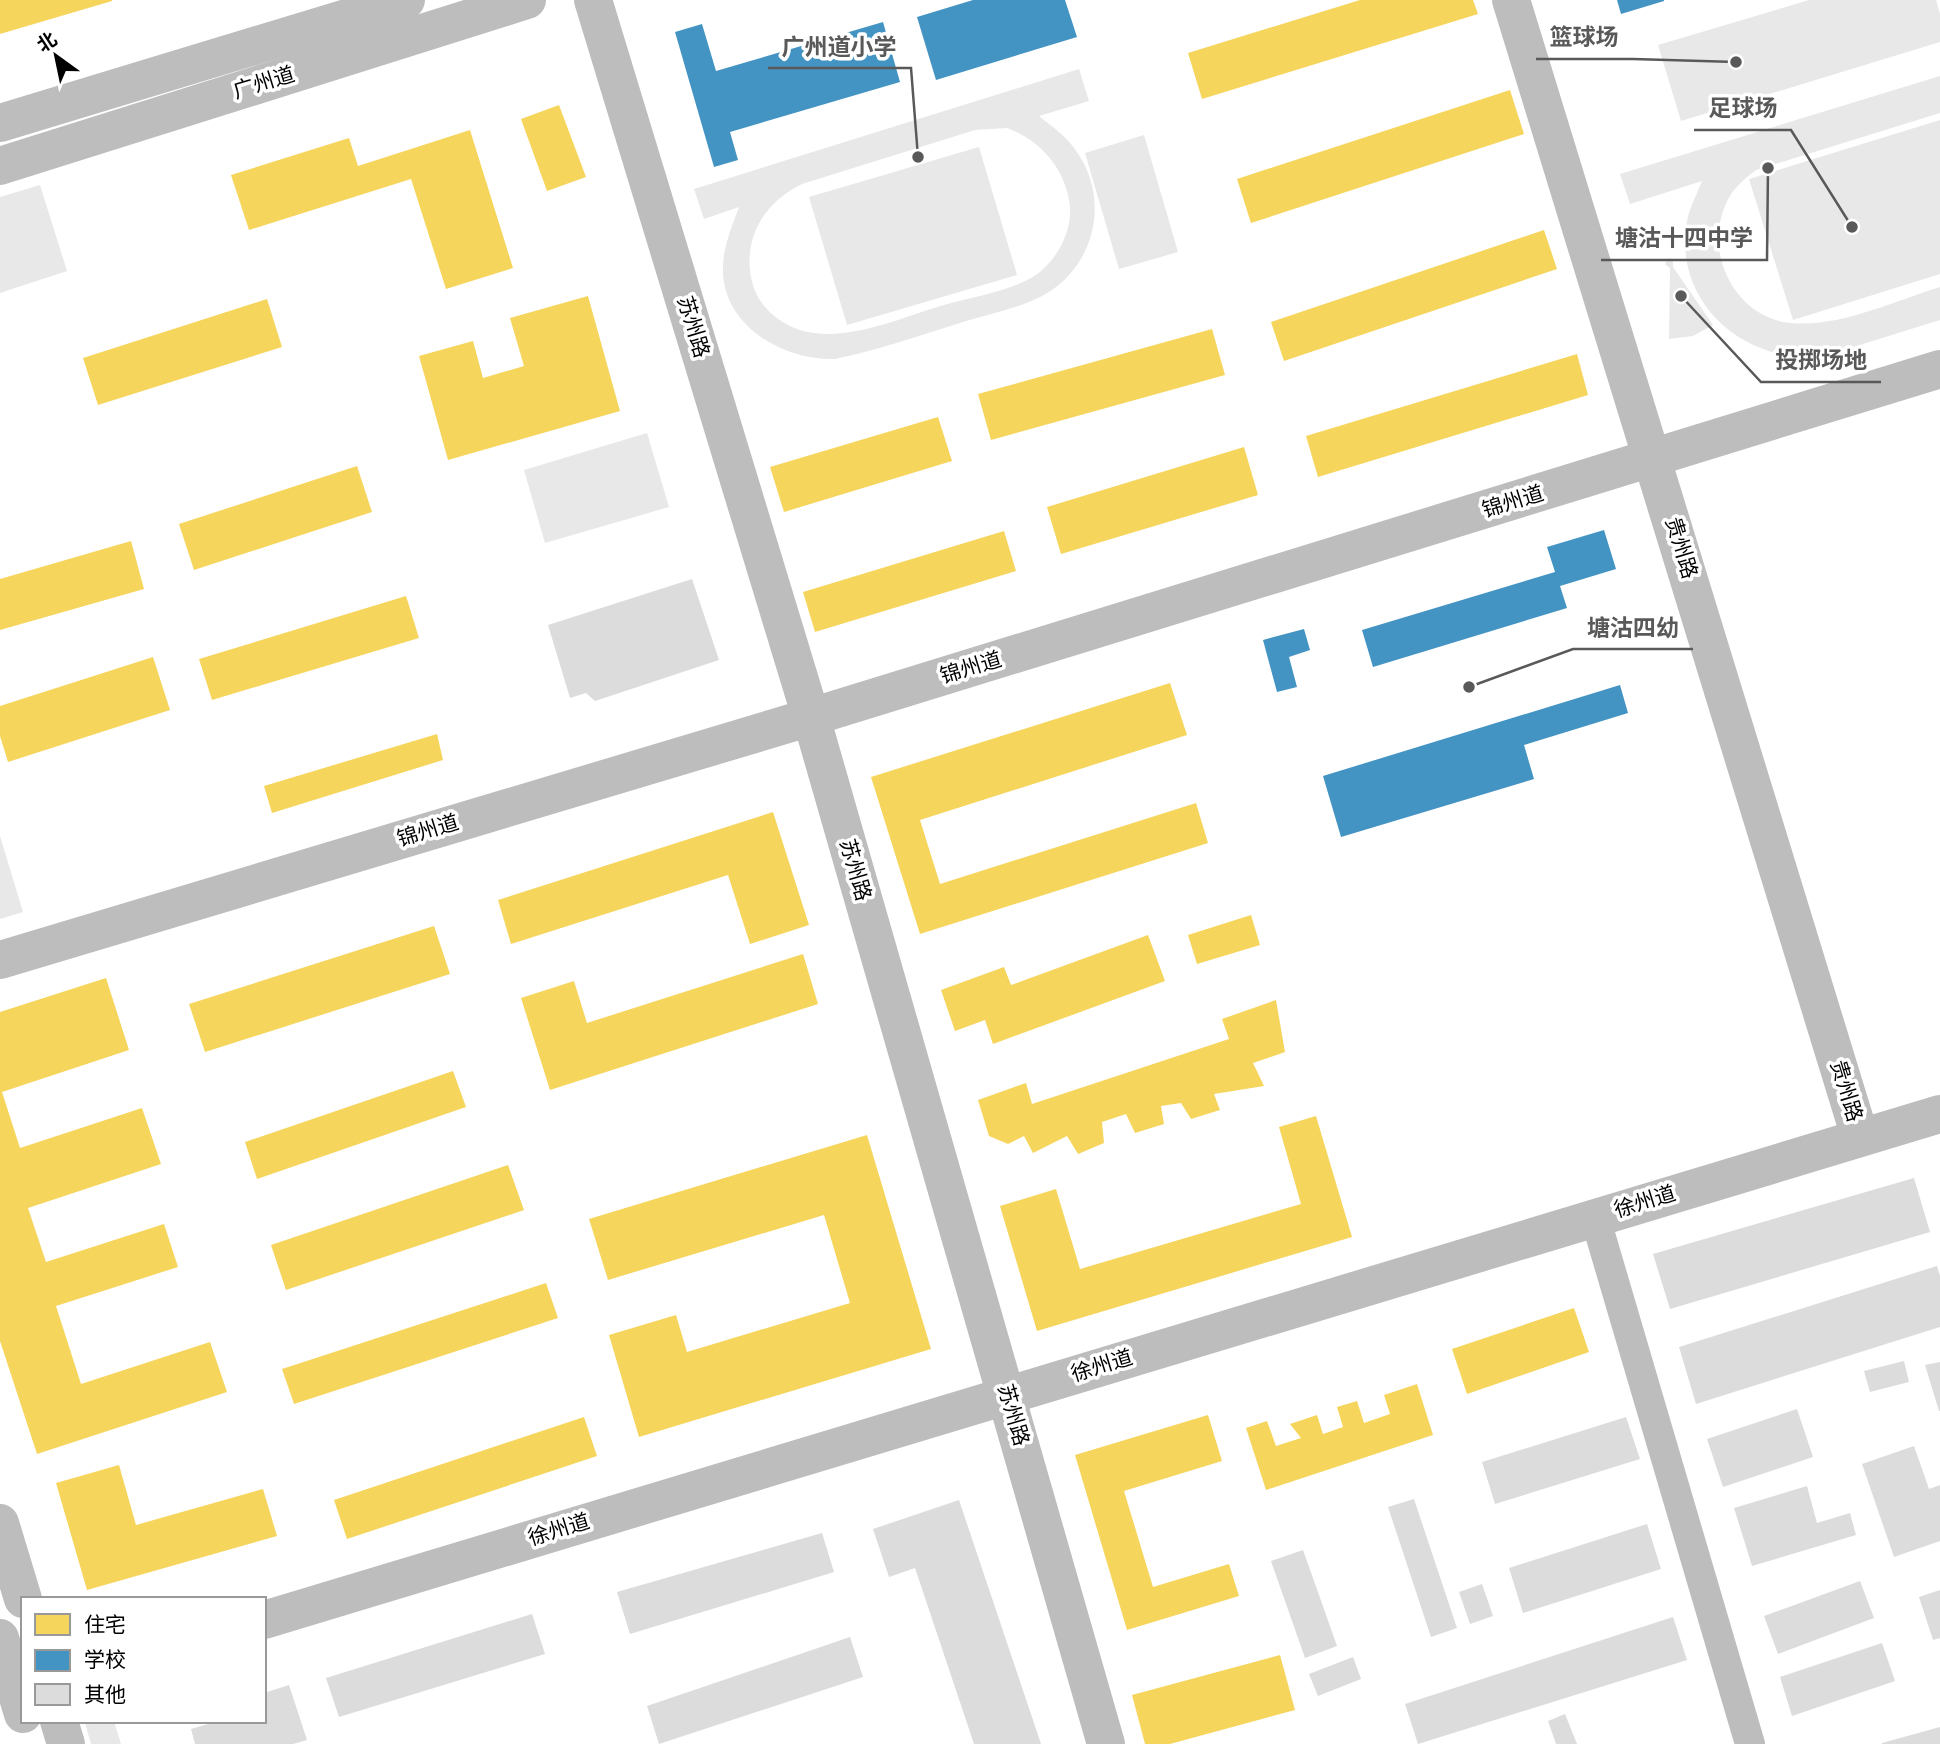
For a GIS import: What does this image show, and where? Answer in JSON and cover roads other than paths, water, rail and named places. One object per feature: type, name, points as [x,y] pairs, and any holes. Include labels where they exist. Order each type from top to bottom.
[{"type":"street","name":"广州道","points":[[0,123],[406,0]]},
{"type":"street","name":"广州道","points":[[0,166],[527,0]]},
{"type":"street","name":"苏州路","points":[[593,0],[811,717],[1106,1744]]},
{"type":"street","name":"贵州路","points":[[1511,0],[1860,1137]]},
{"type":"street","name":"锦州道","points":[[0,960],[811,717],[1940,369]]},
{"type":"street","name":"徐州道","points":[[266,1619],[1940,1114]]},
{"type":"street","points":[[1595,1217],[1750,1744]]},
{"type":"street","points":[[0,1523],[22,1597]]},
{"type":"street","points":[[0,1638],[17,1704]]},
{"type":"street","points":[[24,1723],[32,1744]]},
{"type":"street","points":[[60,1723],[66,1744]]},
{"type":"place","name":"篮球场","points":[[1736,62]]},
{"type":"place","name":"广州道小学","points":[[918,157]]},
{"type":"place","name":"塘沽十四中学","points":[[1768,168]]},
{"type":"place","name":"足球场","points":[[1852,227]]},
{"type":"place","name":"投掷场地","points":[[1681,296]]},
{"type":"place","name":"塘沽四幼","points":[[1469,687]]}]
